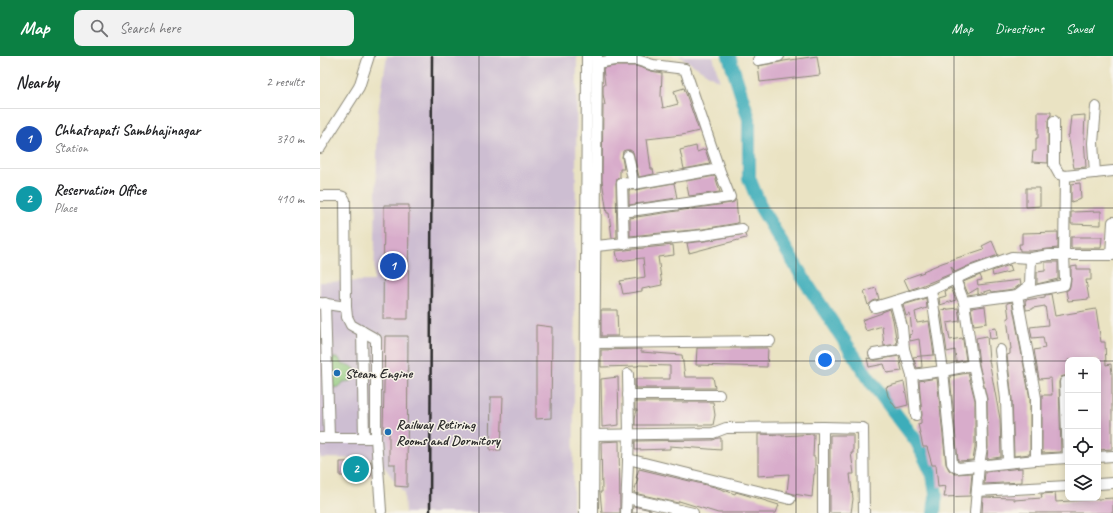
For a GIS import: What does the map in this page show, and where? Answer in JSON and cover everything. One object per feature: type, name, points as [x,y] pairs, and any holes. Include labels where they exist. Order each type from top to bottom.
[{"type":"street","points":[[320,148],[359,87],[369,56]]},
{"type":"street","points":[[585,513],[587,56]]},
{"type":"street","points":[[758,60],[779,56]]},
{"type":"street","points":[[594,513],[597,59],[637,60],[653,65],[685,69],[730,197],[623,212]]},
{"type":"street","points":[[1096,108],[1093,143],[1096,174]]},
{"type":"street","points":[[1054,121],[1054,165],[1059,174],[1064,176],[1096,174],[1113,171]]},
{"type":"street","points":[[628,156],[634,184]]},
{"type":"street","points":[[624,244],[622,183],[634,184],[719,169]]},
{"type":"street","points":[[964,302],[1017,295],[1064,285],[1064,176]]},
{"type":"street","points":[[320,196],[340,196],[345,200],[347,316],[351,325],[376,339],[376,438],[381,511]]},
{"type":"street","points":[[875,307],[931,290],[1012,257],[1031,258],[1049,255],[1112,255],[1113,222]]},
{"type":"street","points":[[596,246],[704,236],[742,229]]},
{"type":"street","points":[[1017,295],[1030,285],[1031,258]]},
{"type":"street","points":[[955,279],[964,302],[973,365],[981,399],[982,447],[975,513]]},
{"type":"street","points":[[931,290],[943,371],[952,463],[954,466],[958,468],[1008,462],[1065,458]]},
{"type":"street","points":[[1017,295],[1036,398],[1036,460]]},
{"type":"street","points":[[895,302],[902,327],[904,349],[912,375],[916,415]]},
{"type":"street","points":[[346,307],[322,303],[324,438],[376,438]]},
{"type":"street","points":[[362,331],[364,438]]},
{"type":"street","points":[[595,343],[770,341]]},
{"type":"street","points":[[874,354],[904,349]]},
{"type":"street","points":[[1000,350],[1006,399],[1008,462]]},
{"type":"street","points":[[912,375],[973,365]]},
{"type":"street","points":[[626,513],[628,459],[628,374]]},
{"type":"street","points":[[1065,393],[1067,429]]},
{"type":"street","points":[[628,395],[719,395]]},
{"type":"street","points":[[823,427],[823,513]]},
{"type":"street","points":[[594,435],[713,433],[726,428],[863,428],[864,513]]},
{"type":"street","points":[[1101,457],[1113,456]]},
{"type":"street","points":[[628,459],[790,499]]},
{"type":"street","points":[[1101,484],[1113,483]]},
{"type":"street","points":[[977,491],[1065,486]]},
{"type":"street","points":[[626,498],[694,513]]},
{"type":"shaded area","points":[[387,56],[577,56],[573,513],[405,513],[404,493],[378,459],[320,458],[320,282],[374,281],[378,112]]},
{"type":"shaded area","points":[[679,56],[713,56],[720,82]]},
{"type":"green space","points":[[330,358],[339,358],[342,365],[352,366],[356,371],[355,378],[332,388]]},
{"type":"building","points":[[817,56],[820,75],[760,82],[758,66]]},
{"type":"building","points":[[615,66],[636,66],[662,73],[661,96],[663,108],[678,104],[674,91],[684,88],[699,131],[682,135],[647,139],[651,169],[653,169],[654,174],[639,177],[633,152],[630,150],[623,151],[622,157],[624,169],[620,169],[620,177],[617,179],[616,183],[617,237],[612,238],[609,213],[607,213],[602,180],[603,105],[605,105],[603,94],[603,85],[605,85],[603,68]]},
{"type":"building","points":[[1038,112],[1051,112],[1048,121],[1048,163],[1032,162],[1033,151],[1036,151],[1036,138],[1038,138]]},
{"type":"building","points":[[1085,115],[1084,138],[1086,167],[1074,168],[1068,135],[1071,116]]},
{"type":"building","points":[[696,146],[697,152],[705,149],[710,164],[684,169],[680,150]]},
{"type":"building","points":[[715,176],[720,192],[689,196],[686,181]]},
{"type":"building","points":[[674,183],[677,198],[629,205],[629,190]]},
{"type":"building","points":[[1080,183],[1081,199],[1071,202],[1071,184]]},
{"type":"building","points":[[1026,188],[1040,188],[1040,206],[1026,207]]},
{"type":"building","points":[[736,199],[738,223],[703,229],[630,236],[630,218],[731,203]]},
{"type":"building","points":[[384,205],[409,205],[408,319],[383,319]]},
{"type":"building","points":[[1101,211],[1101,225],[1071,224],[1071,212]]},
{"type":"building","points":[[1058,232],[1058,248],[1020,251],[1019,244],[1022,244],[1022,233]]},
{"type":"building","points":[[745,234],[746,238],[689,253],[687,243]]},
{"type":"building","points":[[1071,237],[1102,237],[1101,248],[1071,248]]},
{"type":"building","points":[[992,241],[998,255],[955,272],[951,266],[953,273],[909,290],[904,279],[924,272],[923,271],[942,263],[984,249],[982,246]]},
{"type":"building","points":[[673,245],[674,255],[658,257],[662,285],[642,289],[642,291],[623,294],[620,281],[645,277],[643,258],[618,261],[616,251]]},
{"type":"building","points":[[1045,262],[1058,262],[1058,279],[1037,284],[1037,272],[1045,271]]},
{"type":"building","points":[[1010,265],[1012,271],[993,276],[992,271]]},
{"type":"building","points":[[1077,266],[1077,269],[1091,269],[1091,280],[1086,280],[1089,299],[1068,301],[1066,291],[1070,286],[1071,267]]},
{"type":"building","points":[[980,275],[982,280],[977,281],[978,285],[1020,280],[1021,284],[1014,289],[992,292],[991,290],[978,294],[978,288],[968,294],[963,282]]},
{"type":"building","points":[[876,288],[879,299],[868,305],[864,292]]},
{"type":"building","points":[[951,288],[956,300],[940,305],[939,298],[946,296],[945,291]]},
{"type":"building","points":[[1051,294],[1055,316],[1096,309],[1101,342],[1105,342],[1106,365],[1111,364],[1112,449],[1101,450],[1101,357],[1065,357],[1065,376],[1061,377],[1059,382],[1061,452],[1042,453],[1042,395],[1052,395],[1051,378],[1039,379],[1034,350],[1045,348],[1043,337],[1032,338],[1030,327],[1048,325],[1045,306],[1026,310],[1025,300],[1045,297],[1045,295]]},
{"type":"building","points":[[926,298],[927,308],[915,312],[917,323],[929,321],[934,355],[921,356],[919,339],[910,341],[909,335],[912,334],[910,314],[906,316],[903,305]]},
{"type":"building","points":[[1012,302],[1030,399],[1030,454],[1014,456],[1012,399],[1007,355],[1010,354],[1011,349],[1007,318],[1009,318],[1007,303]]},
{"type":"building","points":[[985,306],[987,323],[974,325],[971,308]]},
{"type":"building","points":[[958,308],[960,321],[947,323],[950,340],[962,338],[963,340],[966,360],[956,362],[955,350],[947,352],[941,310]]},
{"type":"building","points":[[890,309],[897,344],[884,346],[882,326],[866,331],[862,320]]},
{"type":"building","points":[[601,310],[617,310],[618,336],[601,336]]},
{"type":"building","points":[[536,325],[552,327],[551,418],[536,419]]},
{"type":"building","points":[[996,328],[997,338],[990,339],[989,329]]},
{"type":"building","points":[[385,336],[408,336],[407,487],[395,486],[395,464],[389,464],[389,433],[383,433]]},
{"type":"building","points":[[987,336],[989,360],[1000,419],[1001,457],[987,459],[987,399],[979,364],[976,338]]},
{"type":"building","points":[[697,348],[768,348],[767,367],[696,365]]},
{"type":"building","points":[[641,349],[641,352],[682,355],[685,377],[713,377],[715,388],[635,388],[635,379],[670,379],[670,366],[639,365],[601,367],[601,350]]},
{"type":"building","points":[[899,356],[902,371],[887,373],[884,364],[869,367],[867,358],[875,360]]},
{"type":"building","points":[[921,356],[922,367],[917,368],[913,357]]},
{"type":"building","points":[[968,373],[975,400],[975,447],[973,460],[958,461],[950,376]]},
{"type":"building","points":[[618,377],[619,425],[602,427],[601,379]]},
{"type":"building","points":[[937,378],[946,464],[949,470],[955,474],[972,473],[970,496],[944,497],[946,486],[938,487],[936,465],[932,465],[927,447],[923,447],[918,424],[921,423],[922,415],[919,381]]},
{"type":"building","points":[[904,382],[908,405],[896,408],[888,396],[886,387]]},
{"type":"building","points":[[491,397],[503,397],[501,450],[490,450]]},
{"type":"building","points":[[635,402],[713,402],[715,415],[713,425],[635,425],[637,410],[635,410]]},
{"type":"building","points":[[758,434],[782,436],[814,434],[813,457],[815,457],[815,474],[812,497],[787,492],[789,474],[758,476]]},
{"type":"building","points":[[830,435],[853,435],[853,453],[851,453],[854,474],[850,474],[853,499],[851,513],[830,513]]},
{"type":"building","points":[[721,438],[721,450],[670,446],[670,449],[635,450],[635,441],[713,440]]},
{"type":"building","points":[[619,441],[620,513],[602,513],[600,492],[602,492],[601,442]]},
{"type":"building","points":[[371,461],[371,476],[340,476],[340,462]]},
{"type":"building","points":[[1022,468],[1022,482],[984,484],[985,472]]},
{"type":"building","points":[[639,469],[715,487],[735,494],[736,492],[779,505],[776,513],[718,513],[679,501],[678,503],[634,493]]},
{"type":"building","points":[[1055,493],[1056,502],[1101,501],[1101,499],[1113,498],[1113,513],[982,513],[983,497],[1014,498],[1014,500],[1042,498],[1041,494]]},
{"type":"building","points":[[633,506],[651,510],[650,513],[632,513]]},
{"type":"waterway","points":[[729,56],[749,119],[749,178],[761,208],[805,281],[872,383],[917,442],[933,475],[936,494],[934,513]]},
{"type":"railway","points":[[430,513],[432,56]]},
{"type":"place","name":"Chhatrapati Sambhajinagar","points":[[393,266]]},
{"type":"place","name":"Steam Engine","points":[[337,373]]},
{"type":"place","name":"Railway Retiring Rooms and Dormitory","points":[[388,432]]},
{"type":"place","name":"Reservation Office","points":[[356,469]]}]
